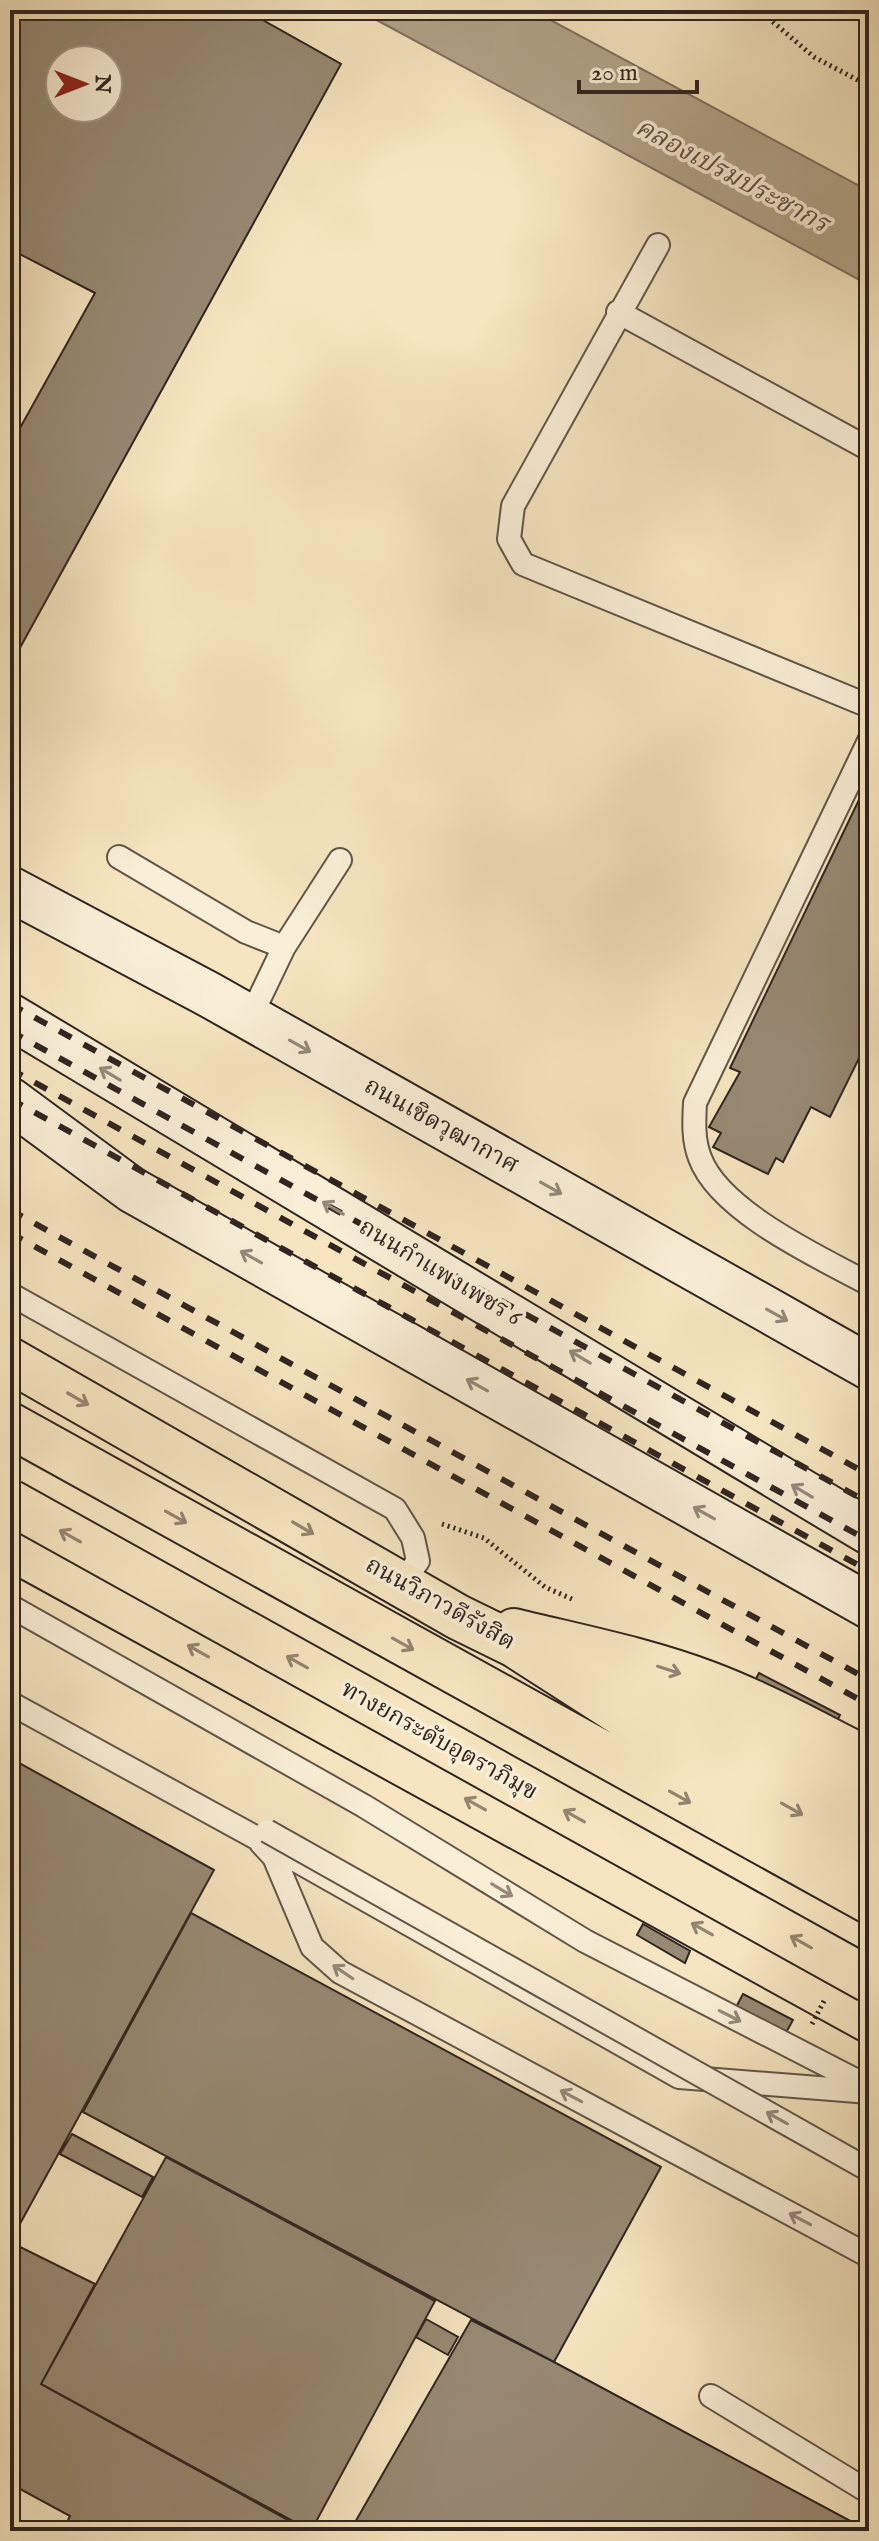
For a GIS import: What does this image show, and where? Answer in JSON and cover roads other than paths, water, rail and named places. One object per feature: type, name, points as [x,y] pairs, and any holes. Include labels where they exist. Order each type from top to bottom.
[{"type":"highway","name":"ถนนวิภาวดีรังสิต","points":[[10,1360],[458,1617],[515,1645],[652,1733],[869,1851]]},
{"type":"highway","points":[[10,1425],[869,1901]]},
{"type":"highway","name":"ทางยกระดับอุตราภิมุข","points":[[10,1502],[869,1980]]},
{"type":"highway","points":[[10,1547],[869,2020]]},
{"type":"highway","points":[[458,1617],[662,1668],[710,1684],[784,1717],[869,1761]]},
{"type":"highway","points":[[515,1645],[670,1702],[869,1808]]},
{"type":"main road","name":"ถนนเชิดวุฒากาศ","points":[[10,889],[250,1018],[869,1367]]},
{"type":"main road","name":"ถนนกำแพงเพชร 6","points":[[10,1016],[869,1532]]},
{"type":"main road","points":[[10,1100],[132,1190],[869,1606]]},
{"type":"lane","points":[[658,245],[618,312],[513,506],[509,539],[523,564],[869,706]]},
{"type":"lane","points":[[618,312],[869,449]]},
{"type":"lane","points":[[869,741],[695,1103],[693,1129],[700,1160],[719,1188],[772,1231],[869,1284]]},
{"type":"lane","points":[[119,857],[246,932],[284,947]]},
{"type":"lane","points":[[250,1018],[284,947],[340,860]]},
{"type":"lane","points":[[10,1294],[395,1509],[413,1538],[418,1561],[401,1584]]},
{"type":"lane","points":[[10,1606],[364,1806],[585,1941],[869,2090]]},
{"type":"lane","points":[[10,1692],[869,2170]]},
{"type":"lane","points":[[10,1703],[260,1833],[679,2077],[869,2090]]},
{"type":"lane","points":[[260,1833],[274,1857],[312,1947],[340,1972],[869,2256]]},
{"type":"lane","points":[[711,2396],[868,2491]]},
{"type":"water","name":"คลองเปรมประชากร","points":[[358,10],[532,10],[869,191],[869,285]]},
{"type":"railway","points":[[10,1004],[869,1475]]},
{"type":"railway","points":[[10,1031],[869,1503]]},
{"type":"railway","points":[[10,1069],[869,1541]]},
{"type":"railway","points":[[10,1099],[869,1571]]},
{"type":"railway","points":[[10,1210],[869,1680]]},
{"type":"railway","points":[[10,1233],[869,1705]]}]
